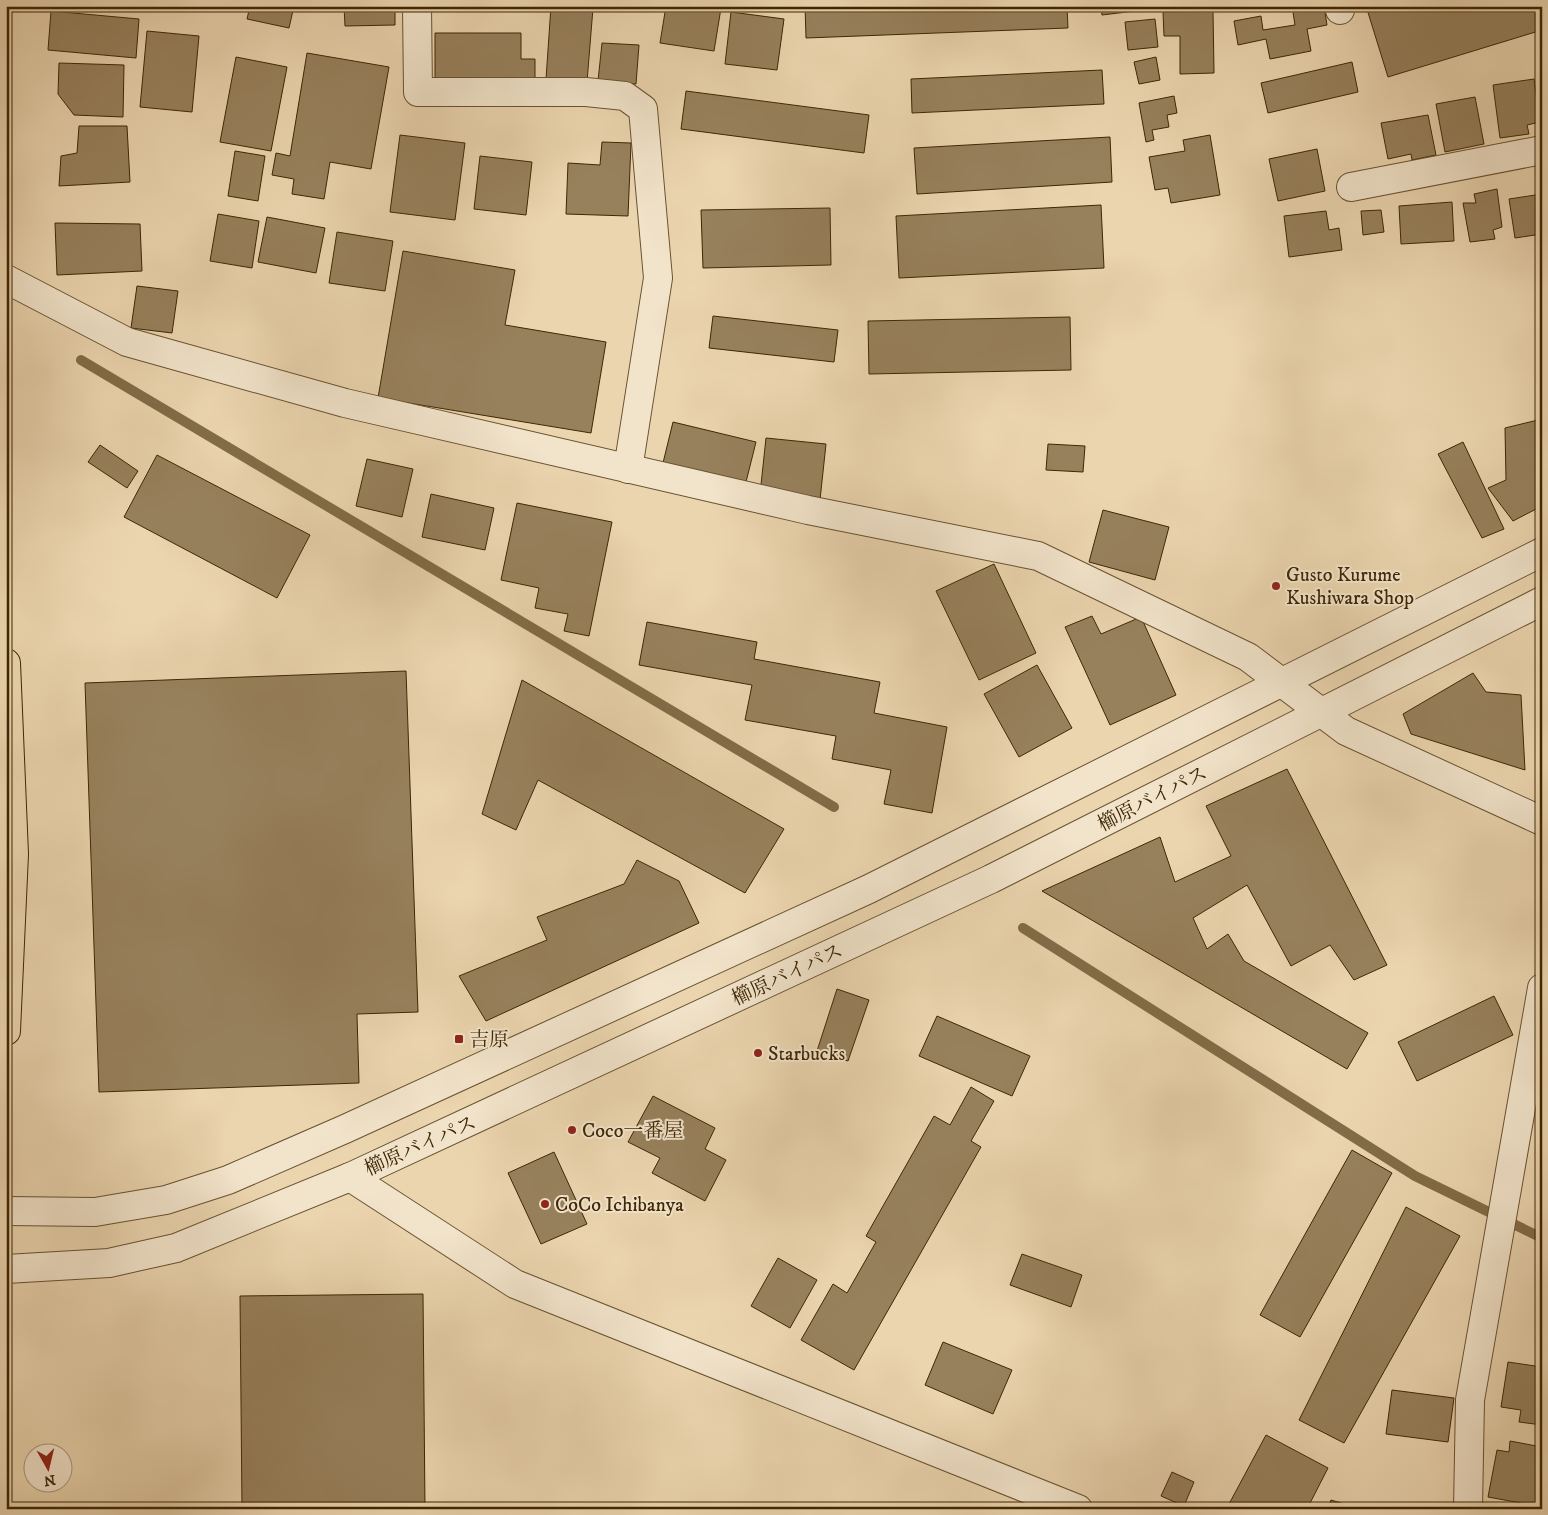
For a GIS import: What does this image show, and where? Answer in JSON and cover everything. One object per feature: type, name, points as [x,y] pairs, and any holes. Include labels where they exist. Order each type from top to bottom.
[{"type":"highway","points":[[6,663],[14,854],[6,1031]]},
{"type":"street","points":[[417,6],[418,92],[586,92],[625,96],[643,109],[658,278],[628,469]]},
{"type":"street","points":[[1351,187],[1542,150]]},
{"type":"street","points":[[6,278],[127,342],[345,404],[808,510],[1038,556],[1248,657],[1346,732],[1542,821]]},
{"type":"street","points":[[6,1211],[91,1212],[166,1200],[228,1180],[345,1129],[869,889],[1542,552]]},
{"type":"street","name":"櫛原バイパス","points":[[6,1269],[109,1263],[176,1248],[350,1177],[991,879],[1542,601]]},
{"type":"street","points":[[1468,1509],[1470,1400],[1542,988]]},
{"type":"street","points":[[350,1177],[515,1284],[1078,1509]]},
{"type":"building","points":[[250,6],[294,6],[289,28],[247,19]]},
{"type":"building","points":[[344,6],[395,6],[395,25],[345,26]]},
{"type":"building","points":[[551,6],[593,8],[587,82],[546,79]]},
{"type":"building","points":[[666,6],[721,8],[714,51],[660,43]]},
{"type":"building","points":[[805,6],[1067,6],[1068,28],[806,38]]},
{"type":"building","points":[[1101,6],[1152,6],[1152,9],[1102,15]]},
{"type":"building","points":[[1292,6],[1324,6],[1327,25],[1307,29],[1311,51],[1270,59],[1266,39],[1238,45],[1234,21],[1261,16],[1263,30],[1295,25]]},
{"type":"building","points":[[1366,6],[1538,6],[1542,18],[1542,30],[1388,77]]},
{"type":"building","points":[[51,11],[139,19],[136,58],[48,50]]},
{"type":"building","points":[[1213,11],[1214,73],[1180,74],[1180,36],[1164,36],[1163,12]]},
{"type":"building","points":[[731,12],[784,19],[777,70],[725,64]]},
{"type":"building","points":[[1155,19],[1158,47],[1128,50],[1125,22]]},
{"type":"building","points":[[147,31],[199,36],[192,112],[140,107]]},
{"type":"building","points":[[435,33],[521,33],[521,59],[535,59],[535,87],[435,87]]},
{"type":"building","points":[[602,43],[639,45],[636,84],[598,81]]},
{"type":"building","points":[[307,53],[389,67],[371,169],[330,162],[324,199],[292,194],[294,179],[272,175],[276,153],[290,156]]},
{"type":"building","points":[[236,57],[287,67],[271,151],[220,142]]},
{"type":"building","points":[[1156,57],[1160,80],[1139,84],[1134,62]]},
{"type":"building","points":[[1352,62],[1358,92],[1268,113],[1261,83]]},
{"type":"building","points":[[59,63],[124,65],[123,117],[74,115],[58,94]]},
{"type":"building","points":[[1102,70],[1104,104],[912,113],[911,79]]},
{"type":"building","points":[[1534,79],[1540,122],[1527,125],[1529,134],[1500,138],[1493,85]]},
{"type":"building","points":[[686,91],[869,115],[864,153],[681,129]]},
{"type":"building","points":[[1174,96],[1177,113],[1167,115],[1169,127],[1152,130],[1154,140],[1146,142],[1139,103]]},
{"type":"building","points":[[1475,97],[1484,144],[1445,152],[1436,104]]},
{"type":"building","points":[[1428,115],[1436,155],[1412,160],[1411,154],[1388,159],[1381,123]]},
{"type":"building","points":[[79,126],[127,126],[130,182],[59,186],[61,156],[77,153]]},
{"type":"building","points":[[400,135],[465,143],[455,220],[390,212]]},
{"type":"building","points":[[1210,135],[1220,195],[1171,203],[1168,188],[1155,190],[1149,157],[1185,151],[1183,140]]},
{"type":"building","points":[[1110,137],[1112,182],[917,194],[914,148]]},
{"type":"building","points":[[602,142],[631,143],[628,216],[566,214],[568,163],[600,165]]},
{"type":"building","points":[[1317,149],[1325,191],[1278,201],[1269,159]]},
{"type":"building","points":[[235,151],[265,156],[258,201],[228,196]]},
{"type":"building","points":[[480,156],[532,162],[526,215],[474,209]]},
{"type":"building","points":[[1497,189],[1502,227],[1493,230],[1495,239],[1470,242],[1463,203],[1476,203],[1474,194]]},
{"type":"building","points":[[1542,194],[1542,234],[1515,238],[1509,199]]},
{"type":"building","points":[[1452,202],[1454,241],[1401,244],[1399,206]]},
{"type":"building","points":[[1101,205],[1104,268],[899,278],[896,216]]},
{"type":"building","points":[[830,208],[831,265],[703,268],[701,210]]},
{"type":"building","points":[[1381,210],[1384,232],[1363,235],[1361,211]]},
{"type":"building","points":[[1326,211],[1329,230],[1339,228],[1342,250],[1289,257],[1284,216]]},
{"type":"building","points":[[218,214],[259,221],[252,268],[210,261]]},
{"type":"building","points":[[267,217],[325,228],[316,273],[258,262]]},
{"type":"building","points":[[55,223],[140,224],[142,271],[57,275]]},
{"type":"building","points":[[337,232],[393,241],[385,291],[329,283]]},
{"type":"building","points":[[403,251],[515,270],[505,325],[606,342],[591,433],[378,398]]},
{"type":"building","points":[[137,286],[178,291],[172,333],[131,328]]},
{"type":"building","points":[[713,316],[838,330],[834,362],[709,348]]},
{"type":"building","points":[[1070,317],[1071,370],[869,374],[868,321]]},
{"type":"building","points":[[1542,419],[1542,506],[1513,521],[1488,488],[1506,480],[1505,428]]},
{"type":"building","points":[[673,422],[756,442],[745,486],[662,467]]},
{"type":"building","points":[[766,438],[826,444],[820,500],[760,494]]},
{"type":"building","points":[[1463,442],[1504,529],[1482,538],[1438,454]]},
{"type":"building","points":[[1048,444],[1085,446],[1083,472],[1046,470]]},
{"type":"building","points":[[100,445],[138,471],[127,488],[88,462]]},
{"type":"building","points":[[157,455],[310,535],[277,598],[124,517]]},
{"type":"building","points":[[367,459],[413,469],[402,517],[356,506]]},
{"type":"building","points":[[431,494],[494,508],[485,550],[422,537]]},
{"type":"building","points":[[517,503],[612,522],[589,636],[564,631],[568,614],[535,608],[539,588],[501,580]]},
{"type":"building","points":[[1103,510],[1169,527],[1155,580],[1089,562]]},
{"type":"building","points":[[994,564],[1036,653],[979,680],[936,591]]},
{"type":"building","points":[[1092,616],[1101,634],[1141,617],[1176,695],[1110,725],[1065,627]]},
{"type":"building","points":[[647,622],[757,642],[754,659],[880,682],[874,713],[947,727],[932,813],[884,804],[891,770],[832,759],[836,736],[745,720],[752,685],[639,665]]},
{"type":"building","points":[[1037,665],[1072,728],[1019,757],[984,694]]},
{"type":"building","points":[[406,671],[418,1012],[357,1014],[359,1083],[99,1092],[85,683]]},
{"type":"building","points":[[1473,673],[1486,692],[1521,695],[1525,770],[1411,734],[1403,714]]},
{"type":"building","points":[[522,680],[784,829],[745,893],[538,780],[516,830],[482,814]]},
{"type":"building","points":[[1287,769],[1387,965],[1354,980],[1330,945],[1291,966],[1247,885],[1193,918],[1207,949],[1228,934],[1244,961],[1368,1033],[1347,1069],[1042,891],[1160,837],[1175,882],[1231,856],[1206,806]]},
{"type":"building","points":[[637,860],[679,881],[699,923],[486,1021],[459,976],[547,940],[537,917],[624,884]]},
{"type":"building","points":[[837,989],[869,1000],[848,1061],[817,1051]]},
{"type":"building","points":[[1494,996],[1513,1035],[1417,1081],[1398,1042]]},
{"type":"building","points":[[937,1016],[1030,1056],[1012,1096],[919,1056]]},
{"type":"building","points":[[971,1087],[994,1101],[971,1141],[981,1147],[854,1370],[801,1340],[833,1284],[847,1293],[876,1242],[866,1236],[934,1116],[950,1125]]},
{"type":"building","points":[[653,1096],[715,1128],[705,1149],[726,1160],[705,1201],[652,1173],[660,1158],[628,1142]]},
{"type":"building","points":[[1352,1150],[1392,1173],[1300,1337],[1260,1315]]},
{"type":"building","points":[[554,1152],[587,1224],[541,1244],[508,1173]]},
{"type":"building","points":[[1406,1207],[1460,1236],[1344,1443],[1299,1420]]},
{"type":"building","points":[[1022,1254],[1082,1275],[1071,1307],[1010,1285]]},
{"type":"building","points":[[778,1258],[817,1280],[790,1328],[751,1306]]},
{"type":"building","points":[[423,1294],[425,1509],[242,1509],[240,1296]]},
{"type":"building","points":[[943,1342],[1012,1370],[993,1414],[925,1385]]},
{"type":"building","points":[[1508,1362],[1542,1367],[1542,1425],[1519,1422],[1521,1410],[1501,1407]]},
{"type":"building","points":[[1392,1390],[1454,1398],[1448,1442],[1386,1434]]},
{"type":"building","points":[[1266,1435],[1328,1468],[1307,1509],[1239,1509],[1229,1504]]},
{"type":"building","points":[[1510,1441],[1542,1447],[1542,1480],[1537,1506],[1488,1497],[1497,1450],[1509,1452]]},
{"type":"building","points":[[1172,1472],[1194,1482],[1184,1506],[1161,1496]]},
{"type":"building","points":[[1331,1500],[1361,1509],[1328,1509]]},
{"type":"building","points":[[1005,1503],[1020,1509],[1003,1509]]},
{"type":"waterway","points":[[81,360],[834,807]]},
{"type":"waterway","points":[[1023,928],[1415,1176],[1542,1238]]},
{"type":"place","name":"Gusto Kurume Kushiwara Shop","points":[[1276,586]]},
{"type":"place","name":"吉原","points":[[459,1039]]},
{"type":"place","name":"Starbucks","points":[[758,1053]]},
{"type":"place","name":"Coco一番屋","points":[[572,1130]]},
{"type":"place","name":"CoCo Ichibanya","points":[[545,1204]]}]
